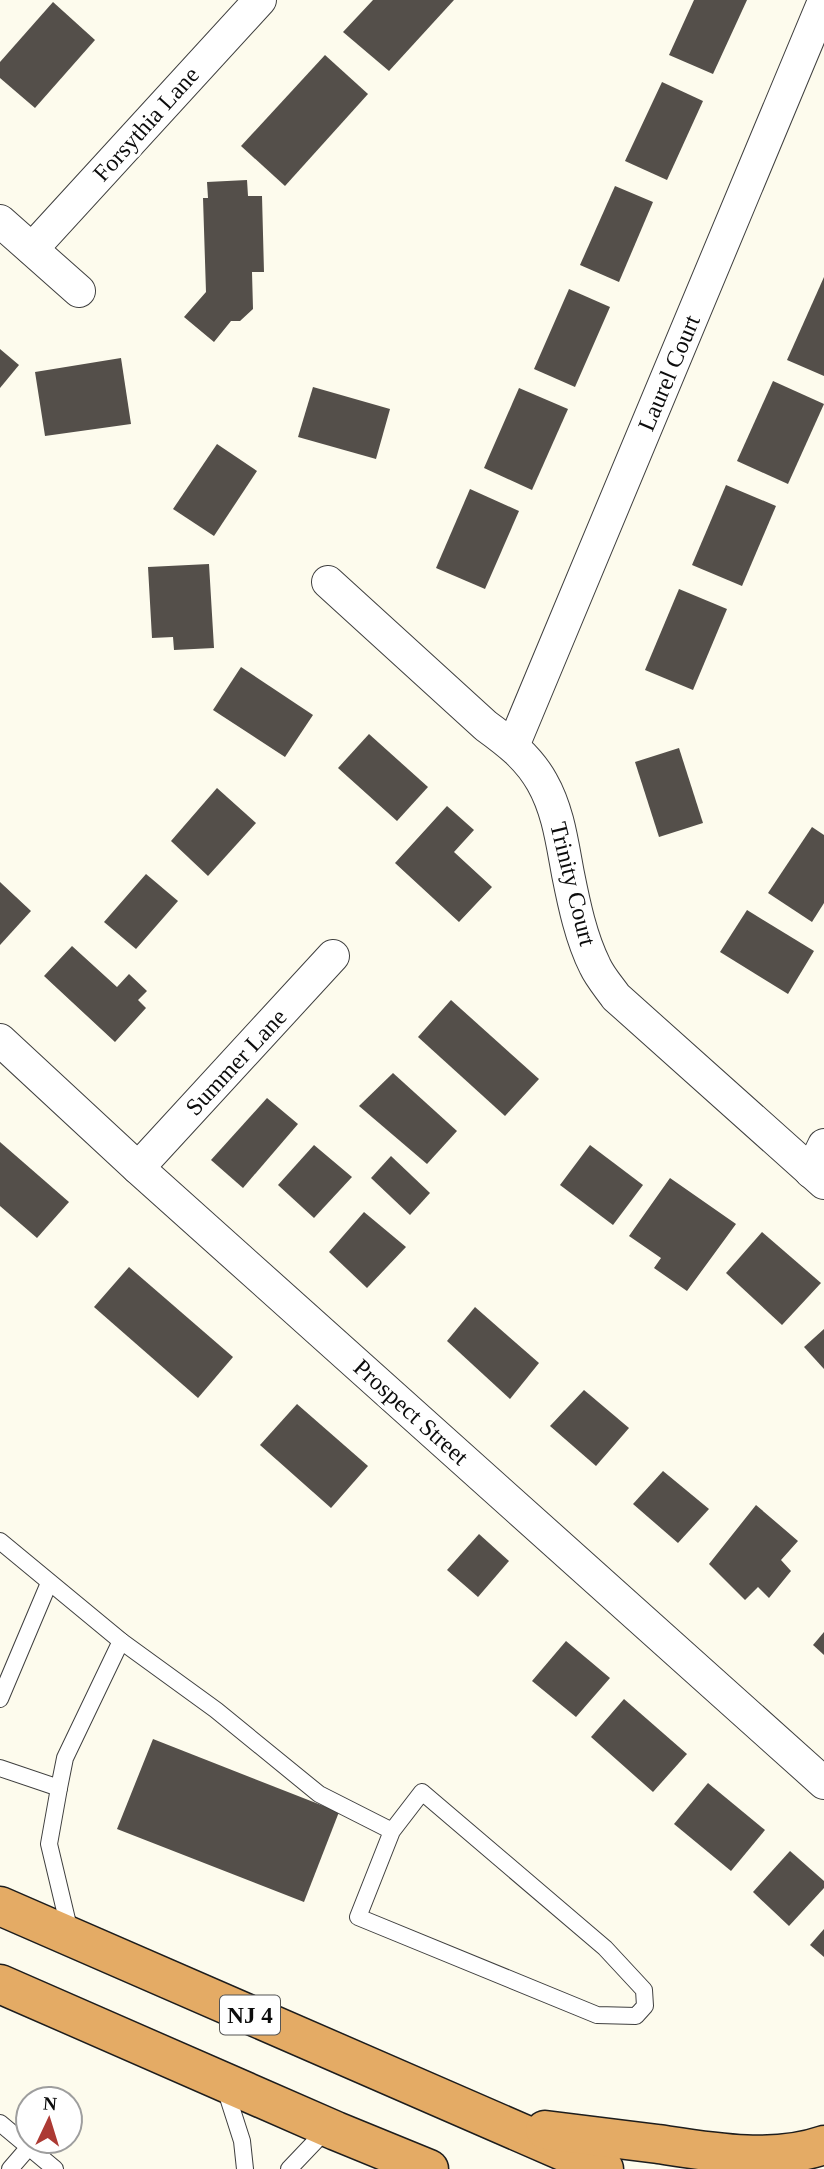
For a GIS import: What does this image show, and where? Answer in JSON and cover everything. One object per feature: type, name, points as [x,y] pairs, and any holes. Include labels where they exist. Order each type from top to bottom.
[{"type":"highway","name":"NJ 4","points":[[0,1906],[604,2169]]},
{"type":"highway","points":[[0,1984],[332,2130],[429,2169]]},
{"type":"highway","points":[[500,2124],[699,2151],[772,2155],[805,2152],[824,2146]]},
{"type":"highway","points":[[332,2130],[404,2169]]},
{"type":"street","name":"Forsythia Lane","points":[[32,249],[260,0]]},
{"type":"street","name":"Laurel Court","points":[[513,746],[824,1]]},
{"type":"street","points":[[0,220],[79,291]]},
{"type":"street","name":"Trinity Court","points":[[328,582],[485,726],[523,755],[542,781],[556,812],[585,943],[596,968],[616,997],[820,1167]]},
{"type":"street","name":"Summer Lane","points":[[138,1168],[333,956]]},
{"type":"street","name":"Prospect Street","points":[[0,1040],[138,1168],[824,1783]]},
{"type":"lane","points":[[0,1541],[121,1641],[216,1710],[319,1794],[392,1831]]},
{"type":"lane","points":[[0,1699],[49,1583]]},
{"type":"lane","points":[[71,1937],[50,1844],[59,1788],[65,1758],[121,1641]]},
{"type":"lane","points":[[0,1768],[59,1788]]},
{"type":"lane","points":[[422,1792],[605,1948],[644,1990],[645,2006],[636,2016],[597,2015],[358,1917],[392,1831],[422,1792]]},
{"type":"lane","points":[[224,2083],[242,2141],[245,2169]]},
{"type":"lane","points":[[0,2123],[14,2135]]},
{"type":"lane","points":[[289,2169],[332,2130]]},
{"type":"lane","points":[[10,2169],[22,2155]]},
{"type":"lane","points":[[38,2155],[55,2169]]},
{"type":"building","points":[[373,0],[454,0],[389,71],[343,32]]},
{"type":"building","points":[[694,0],[747,0],[713,74],[669,55]]},
{"type":"building","points":[[53,2],[95,40],[35,108],[0,78],[0,62]]},
{"type":"building","points":[[325,55],[368,94],[285,186],[241,146]]},
{"type":"building","points":[[662,82],[703,101],[667,180],[625,161]]},
{"type":"building","points":[[247,180],[248,196],[262,196],[264,272],[252,272],[253,309],[240,321],[231,321],[214,342],[184,317],[206,292],[203,198],[208,198],[207,182]]},
{"type":"building","points":[[615,186],[653,202],[619,282],[580,265]]},
{"type":"building","points":[[824,277],[824,376],[787,360]]},
{"type":"building","points":[[569,289],[610,307],[575,387],[534,369]]},
{"type":"building","points":[[0,349],[19,365],[0,388]]},
{"type":"building","points":[[121,358],[131,424],[45,436],[35,372]]},
{"type":"building","points":[[773,381],[824,404],[788,484],[737,461]]},
{"type":"building","points":[[313,387],[390,409],[376,459],[298,437]]},
{"type":"building","points":[[519,388],[568,409],[532,490],[484,468]]},
{"type":"building","points":[[217,444],[257,471],[214,536],[173,509]]},
{"type":"building","points":[[726,485],[776,506],[742,586],[692,565]]},
{"type":"building","points":[[470,489],[519,511],[485,589],[436,568]]},
{"type":"building","points":[[209,564],[214,648],[174,650],[173,637],[152,638],[148,567]]},
{"type":"building","points":[[679,589],[727,609],[693,690],[645,670]]},
{"type":"building","points":[[241,667],[313,715],[285,757],[213,710]]},
{"type":"building","points":[[369,734],[428,787],[397,821],[338,768]]},
{"type":"building","points":[[679,748],[703,823],[659,837],[635,762]]},
{"type":"building","points":[[217,788],[256,823],[208,876],[171,841]]},
{"type":"building","points":[[447,806],[474,830],[454,852],[492,887],[459,922],[395,863]]},
{"type":"building","points":[[812,827],[824,835],[824,903],[812,922],[768,893]]},
{"type":"building","points":[[146,874],[178,901],[136,949],[104,922]]},
{"type":"building","points":[[0,882],[31,911],[0,945]]},
{"type":"building","points":[[747,910],[814,951],[788,994],[720,952]]},
{"type":"building","points":[[72,946],[117,987],[129,974],[147,991],[138,1000],[146,1008],[115,1042],[44,976]]},
{"type":"building","points":[[451,1000],[539,1079],[505,1116],[418,1037]]},
{"type":"building","points":[[393,1073],[457,1131],[427,1164],[359,1106]]},
{"type":"building","points":[[267,1098],[298,1124],[243,1188],[211,1160]]},
{"type":"building","points":[[0,1142],[69,1202],[37,1238],[0,1206]]},
{"type":"building","points":[[314,1145],[352,1177],[314,1218],[278,1185]]},
{"type":"building","points":[[590,1145],[643,1185],[613,1225],[560,1185]]},
{"type":"building","points":[[391,1156],[430,1193],[410,1215],[371,1178]]},
{"type":"building","points":[[670,1178],[736,1224],[687,1291],[654,1268],[661,1258],[629,1236]]},
{"type":"building","points":[[364,1212],[406,1247],[367,1288],[329,1252]]},
{"type":"building","points":[[762,1232],[821,1283],[782,1325],[726,1273]]},
{"type":"building","points":[[129,1267],[233,1357],[198,1398],[94,1307]]},
{"type":"building","points":[[475,1307],[539,1363],[510,1399],[447,1341]]},
{"type":"building","points":[[824,1329],[824,1369],[804,1347]]},
{"type":"building","points":[[584,1390],[629,1428],[596,1466],[550,1426]]},
{"type":"building","points":[[297,1404],[368,1466],[331,1508],[260,1445]]},
{"type":"building","points":[[663,1471],[709,1509],[678,1543],[633,1504]]},
{"type":"building","points":[[756,1505],[798,1541],[781,1560],[791,1571],[769,1598],[758,1587],[745,1600],[709,1564]]},
{"type":"building","points":[[479,1534],[509,1561],[478,1597],[447,1570]]},
{"type":"building","points":[[824,1632],[824,1655],[813,1645]]},
{"type":"building","points":[[566,1641],[610,1678],[576,1717],[532,1681]]},
{"type":"building","points":[[624,1699],[687,1754],[653,1792],[591,1737]]},
{"type":"building","points":[[153,1739],[339,1812],[304,1902],[117,1829]]},
{"type":"building","points":[[708,1783],[765,1830],[731,1871],[674,1824]]},
{"type":"building","points":[[790,1851],[824,1881],[824,1888],[789,1926],[753,1892]]},
{"type":"building","points":[[824,1929],[824,1957],[810,1945]]}]
